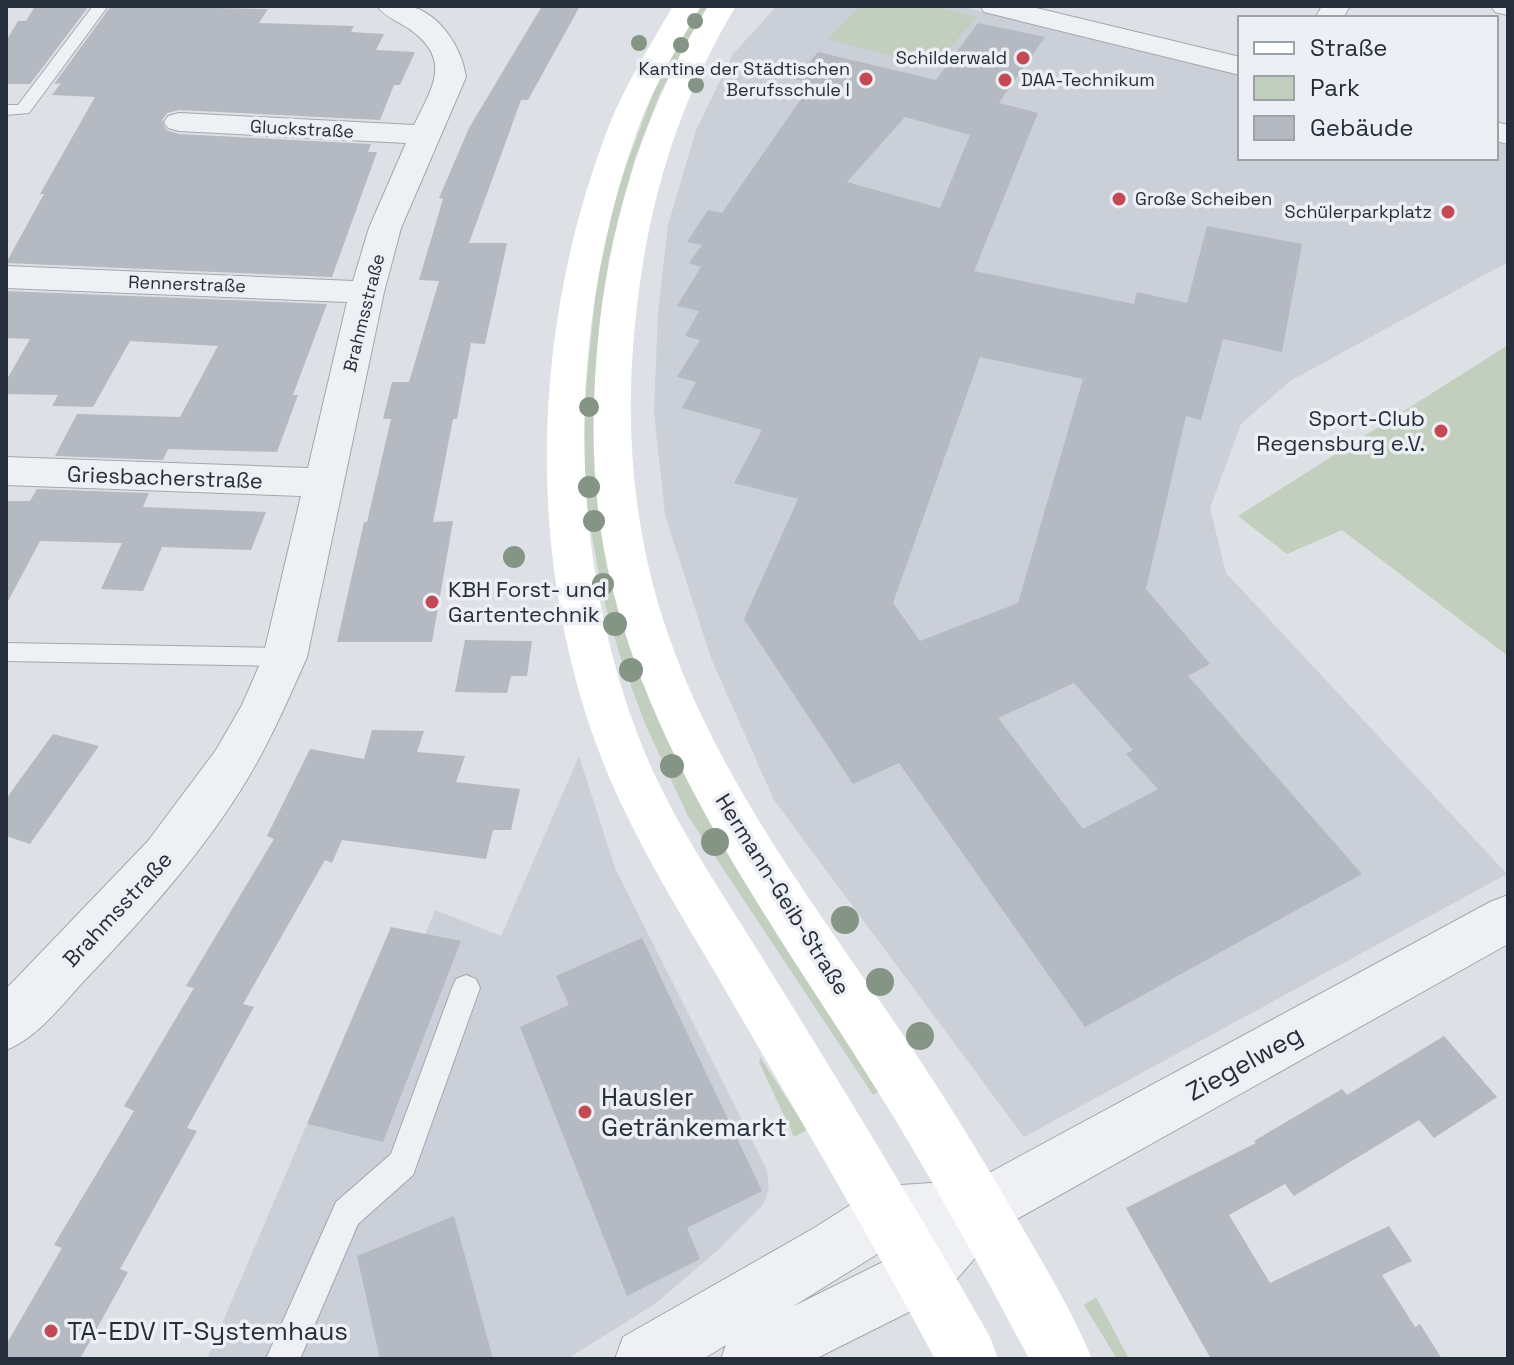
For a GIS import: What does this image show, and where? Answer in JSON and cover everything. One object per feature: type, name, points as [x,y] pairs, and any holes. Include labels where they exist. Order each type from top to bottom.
[{"type":"street","name":"Brahmsstraße","points":[[6,1025],[140,888],[178,844],[242,751],[266,707],[285,657],[367,292],[385,228],[452,77],[451,59],[432,31],[391,6]]},
{"type":"street","points":[[687,6],[662,47],[626,121],[600,195],[578,284],[566,394],[565,486],[574,583],[607,712],[652,820],[922,1274],[968,1359]]},
{"type":"street","name":"Hermann-Geib-Straße","points":[[722,6],[695,51],[663,120],[637,195],[622,281],[611,384],[615,481],[631,579],[668,692],[732,819],[917,1103],[981,1208],[1062,1359]]},
{"type":"street","points":[[1002,7],[1238,66]]},
{"type":"street","name":"Gluckstraße","points":[[179,122],[424,135]]},
{"type":"street","name":"Rennerstraße","points":[[6,277],[367,292]]},
{"type":"street","name":"Griesbacherstraße","points":[[6,471],[324,483]]},
{"type":"street","name":"Ziegelweg","points":[[981,1208],[1508,918]]},
{"type":"street","points":[[645,1359],[835,1249],[886,1215],[981,1208]]},
{"type":"street","points":[[751,1359],[922,1274],[981,1208]]},
{"type":"lane","points":[[6,110],[23,110],[101,6]]},
{"type":"lane","points":[[6,652],[285,657]]},
{"type":"lane","points":[[283,1359],[347,1213],[402,1164],[466,988]]},
{"type":"shaded area","points":[[777,6],[960,6],[1238,75],[1238,160],[1498,160],[1498,140],[1508,142],[1508,262],[1290,381],[1241,424],[1210,508],[1226,573],[1507,874],[1024,1137],[774,800],[711,658],[665,515],[654,411],[658,314],[668,225],[696,130],[733,54]]},
{"type":"shaded area","points":[[579,756],[615,868],[767,1170],[769,1189],[763,1205],[719,1249],[656,1303],[567,1359],[207,1359],[307,1124],[345,1133],[435,910],[501,936]]},
{"type":"green space","points":[[699,6],[709,6],[661,91],[635,158],[609,259],[596,372],[610,547],[883,1089],[873,1095],[688,816],[646,726],[621,659],[603,597],[584,491],[584,406],[597,280],[618,187],[654,91]]},
{"type":"green space","points":[[860,6],[934,6],[977,17],[933,67],[828,39]]},
{"type":"green space","name":"Sport-Club Regensburg e.V.","points":[[1508,345],[1508,656],[1342,530],[1287,554],[1238,516]]},
{"type":"green space","points":[[760,1057],[807,1130],[794,1137],[759,1062]]},
{"type":"green space","points":[[1096,1297],[1129,1359],[1117,1359],[1084,1305]]},
{"type":"building","points":[[35,6],[89,6],[30,84],[6,84],[6,41],[18,21],[26,21]]},
{"type":"building","points":[[111,6],[268,9],[259,23],[354,26],[351,32],[384,34],[376,50],[415,52],[400,85],[394,85],[380,120],[179,110],[167,113],[162,120],[166,130],[179,134],[371,144],[368,152],[377,152],[332,277],[6,263],[44,194],[40,194],[95,97],[52,95],[61,83],[54,84]]},
{"type":"building","points":[[542,6],[580,6],[528,100],[521,100],[469,243],[507,243],[485,344],[471,343],[433,522],[453,521],[432,642],[337,642],[391,419],[383,419],[392,382],[409,382],[439,281],[419,280],[443,199],[439,198],[469,128]]},
{"type":"building","points":[[978,23],[1045,37],[999,103],[1038,113],[974,271],[1134,304],[1137,292],[1187,303],[1207,226],[1302,244],[1282,352],[1223,339],[1201,420],[1186,416],[1146,589],[1210,664],[1188,676],[1362,874],[1085,1027],[899,763],[853,784],[744,619],[798,499],[734,483],[762,430],[682,408],[696,382],[677,377],[700,340],[685,336],[699,311],[677,306],[701,267],[689,263],[702,245],[687,242],[708,210],[722,213],[812,83],[795,79],[818,52],[936,80]],"holes":[[[905,117],[970,135],[940,208],[847,182]],[[980,357],[1083,379],[1018,603],[920,641],[893,603]],[[1074,683],[1133,750],[1126,754],[1158,789],[1083,829],[998,718]]]},
{"type":"building","points":[[6,291],[327,304],[293,395],[298,395],[277,452],[168,449],[163,460],[55,456],[77,414],[180,417],[218,346],[130,341],[93,407],[52,406],[58,395],[6,394],[6,381],[30,339],[6,338]]},
{"type":"building","points":[[37,489],[149,493],[143,507],[266,512],[251,550],[162,547],[143,591],[101,589],[122,543],[40,541],[6,605],[6,501],[30,501]]},
{"type":"building","points":[[465,640],[532,641],[527,676],[511,676],[507,693],[455,692]]},
{"type":"building","points":[[372,730],[424,731],[417,752],[465,756],[456,782],[520,789],[511,830],[493,830],[486,859],[342,840],[332,863],[325,860],[243,1004],[254,1007],[187,1128],[197,1131],[120,1269],[128,1272],[80,1359],[6,1359],[6,1345],[62,1248],[54,1245],[134,1111],[124,1106],[194,988],[186,986],[274,839],[267,836],[310,749],[364,759]]},
{"type":"building","points":[[53,734],[99,746],[30,844],[6,836],[6,799]]},
{"type":"building","points":[[391,927],[461,941],[383,1142],[307,1124]]},
{"type":"building","points":[[642,938],[762,1191],[687,1228],[700,1259],[627,1296],[520,1027],[569,1005],[556,976]]},
{"type":"building","points":[[1444,1036],[1497,1097],[1434,1138],[1419,1120],[1294,1196],[1285,1184],[1229,1215],[1270,1283],[1389,1226],[1412,1261],[1382,1275],[1415,1327],[1420,1324],[1442,1359],[1211,1359],[1126,1208],[1256,1143],[1254,1141],[1342,1089],[1347,1095]]},
{"type":"building","points":[[454,1216],[493,1359],[380,1359],[357,1256]]},
{"type":"place","name":"Schilderwald","points":[[1023,58]]},
{"type":"place","name":"Kantine der Städtischen Berufsschule I","points":[[866,79]]},
{"type":"place","name":"DAA-Technikum","points":[[1005,80]]},
{"type":"place","name":"Große Scheiben","points":[[1119,199]]},
{"type":"place","name":"Schülerparkplatz","points":[[1448,212]]},
{"type":"place","name":"Sport-Club Regensburg e.V.","points":[[1441,431]]},
{"type":"place","name":"KBH Forst- und Gartentechnik","points":[[432,602]]},
{"type":"place","name":"Hausler Getränkemarkt","points":[[585,1112]]},
{"type":"place","name":"TA-EDV IT-Systemhaus","points":[[51,1331]]}]
